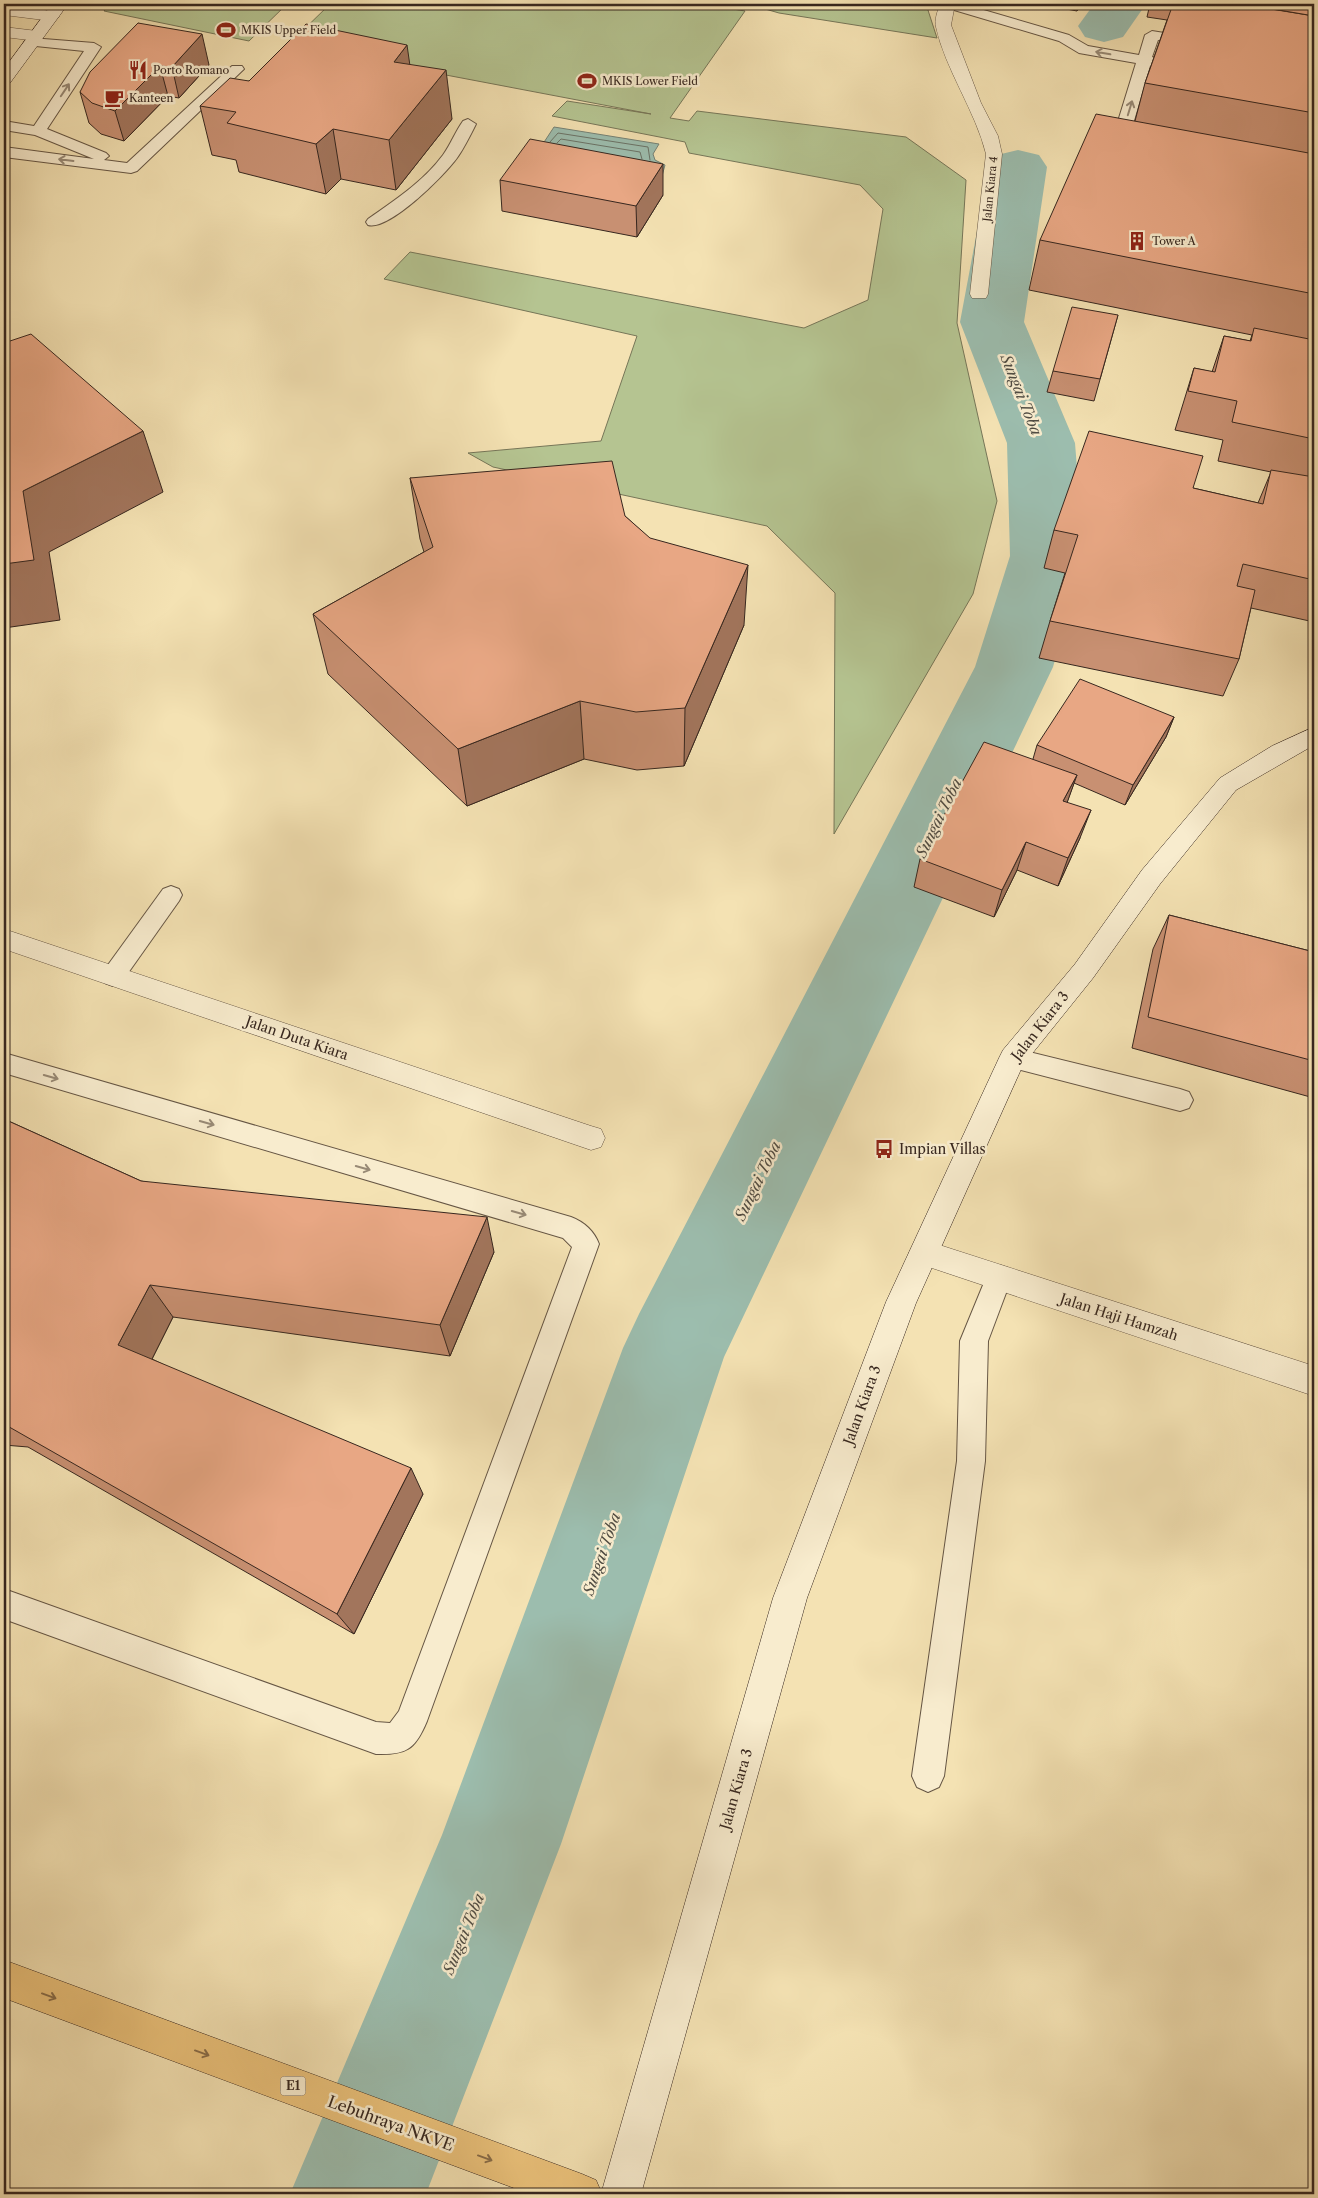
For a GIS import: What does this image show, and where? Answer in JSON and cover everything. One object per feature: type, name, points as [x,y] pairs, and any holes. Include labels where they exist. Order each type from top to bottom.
[{"type":"highway","name":"Lebuhraya NKVE","points":[[4,1979],[582,2194]]},
{"type":"street","name":"Jalan Kiara 4","points":[[948,4],[943,25],[973,103],[990,136],[994,154],[979,294]]},
{"type":"street","points":[[4,10],[56,10]]},
{"type":"street","points":[[4,80],[56,10]]},
{"type":"street","points":[[4,32],[34,39]]},
{"type":"street","name":"Jalan Kiara 3","points":[[621,2194],[790,1598],[900,1302],[1013,1058],[1084,971],[1151,877],[1228,784],[1280,752],[1314,735]]},
{"type":"street","name":"Jalan Duta Kiara","points":[[4,939],[591,1138]]},
{"type":"street","name":"Jalan Haji Hamzah","points":[[924,1253],[1314,1382]]},
{"type":"lane","points":[[948,4],[1064,38],[1084,50],[1173,65]]},
{"type":"lane","points":[[1064,38],[1088,34]]},
{"type":"lane","points":[[1159,146],[1130,141],[1123,131],[1152,36],[1210,45]]},
{"type":"lane","points":[[34,39],[94,47],[38,131]]},
{"type":"lane","points":[[1133,41],[1149,44]]},
{"type":"lane","points":[[131,168],[237,69]]},
{"type":"lane","points":[[374,222],[429,183],[460,142],[468,124]]},
{"type":"lane","points":[[4,126],[38,131],[131,168]]},
{"type":"lane","points":[[4,152],[131,168]]},
{"type":"lane","points":[[113,976],[172,895]]},
{"type":"lane","points":[[1013,1058],[1180,1100]]},
{"type":"lane","points":[[4,1064],[571,1229],[586,1244],[411,1721],[397,1739],[376,1738],[4,1604]]},
{"type":"lane","points":[[928,1776],[970,1460],[974,1341],[999,1277]]},
{"type":"green space","name":"MKIS Upper Field","points":[[109,4],[287,4],[249,41],[104,11]]},
{"type":"green space","points":[[330,4],[702,4],[745,11],[670,118],[689,121],[697,111],[906,137],[966,180],[957,323],[997,501],[973,594],[834,834],[835,593],[767,526],[493,467],[468,453],[601,441],[637,336],[384,279],[410,252],[804,328],[868,300],[883,209],[860,185],[689,153],[685,142],[552,116],[567,101],[651,114],[288,45]]},
{"type":"green space","points":[[748,4],[847,4],[863,8],[879,4],[926,4],[937,38],[779,13]]},
{"type":"water","points":[[554,127],[659,144],[653,154],[655,160],[665,165],[662,176],[529,165]]},
{"type":"building","points":[[1173,4],[1240,4],[1314,16],[1314,113],[1145,83]]},
{"type":"building","points":[[1240,4],[1256,4],[1255,6]]},
{"type":"building","points":[[1261,4],[1314,6],[1314,16],[1261,7]]},
{"type":"building","points":[[138,23],[202,34],[172,67],[160,66],[115,111],[92,103],[80,92],[90,72]]},
{"type":"building","points":[[306,24],[407,45],[394,62],[446,70],[389,140],[333,129],[316,144],[227,123],[236,112],[200,106],[230,78],[249,81]]},
{"type":"building","points":[[1096,114],[1314,154],[1314,294],[1040,240]]},
{"type":"building","points":[[530,139],[663,164],[636,206],[500,180]]},
{"type":"building","points":[[1072,307],[1118,315],[1100,379],[1053,371]]},
{"type":"building","points":[[1254,328],[1314,340],[1314,439],[1232,422],[1237,401],[1188,391],[1194,368],[1215,372],[1224,336],[1251,341]]},
{"type":"building","points":[[31,334],[143,431],[23,491],[34,560],[4,564],[4,343]]},
{"type":"building","points":[[1089,431],[1203,456],[1193,488],[1263,504],[1271,470],[1314,477],[1314,580],[1243,564],[1237,586],[1255,590],[1239,659],[1050,621],[1078,535],[1054,530]]},
{"type":"building","points":[[612,461],[625,516],[650,538],[748,565],[685,708],[636,712],[580,701],[458,749],[313,614],[433,547],[410,478]]},
{"type":"building","points":[[1080,679],[1174,717],[1133,785],[1037,745]]},
{"type":"building","points":[[984,742],[1077,775],[1063,801],[1091,810],[1068,858],[1026,842],[1002,890],[920,859]]},
{"type":"building","points":[[1169,915],[1314,952],[1314,1061],[1148,1017]]},
{"type":"building","points":[[4,1119],[141,1181],[487,1217],[440,1325],[150,1285],[118,1345],[411,1468],[337,1614],[4,1424],[4,1255],[8,1248],[4,1246]]},
{"type":"waterway","name":"Sungai Toba","points":[[1104,26],[1120,4]]},
{"type":"waterway","name":"Sungai Toba","points":[[358,2194],[500,1844],[675,1348],[1014,667],[1047,556],[1041,443],[992,322],[1018,167]]},
{"type":"place","name":"MKIS Upper Field","points":[[226,30]]},
{"type":"place","name":"Porto Romano","points":[[138,70]]},
{"type":"place","name":"MKIS Lower Field","points":[[587,81]]},
{"type":"place","name":"Kanteen","points":[[114,98]]},
{"type":"place","name":"Tower A","points":[[1137,241]]},
{"type":"place","name":"Impian Villas","points":[[884,1149]]}]
